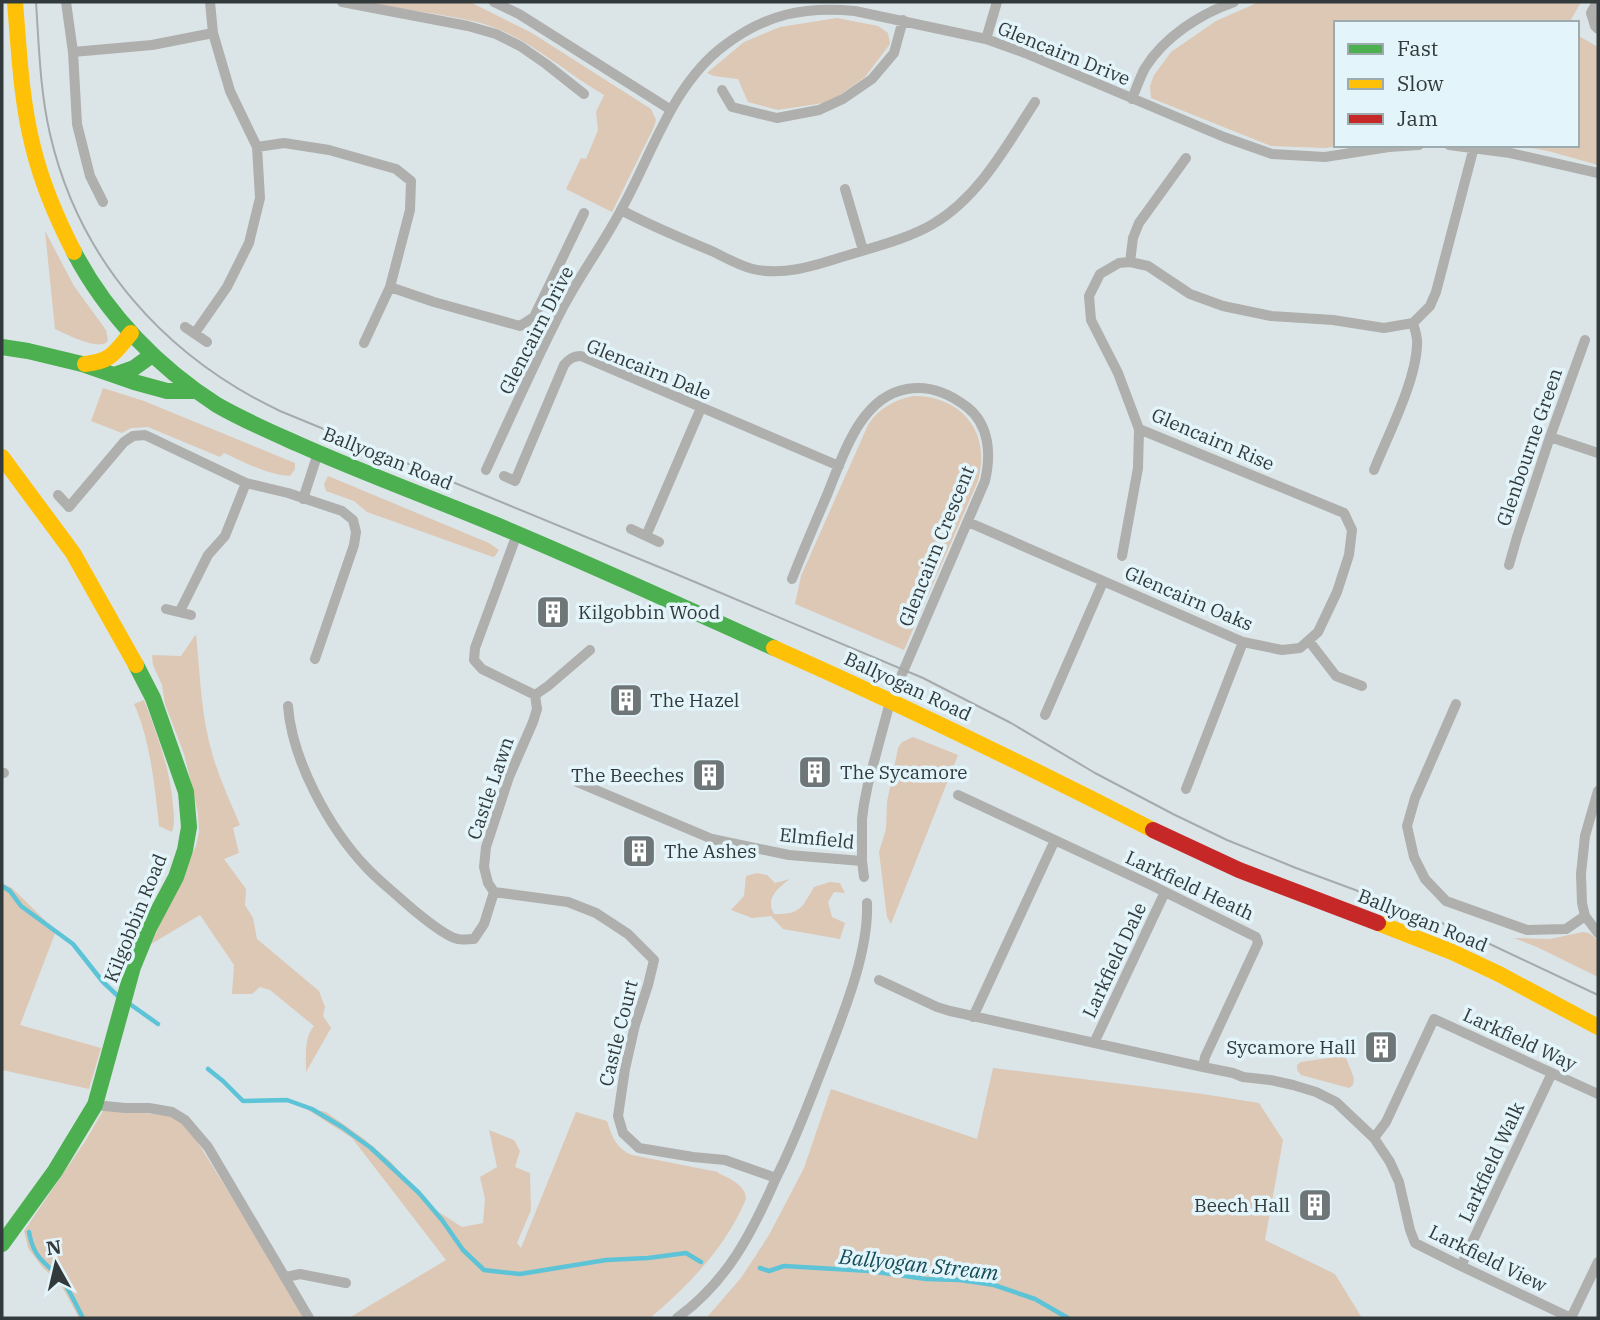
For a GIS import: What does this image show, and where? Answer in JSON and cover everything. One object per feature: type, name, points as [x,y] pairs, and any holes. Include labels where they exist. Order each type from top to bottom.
[{"type":"street","name":"Ballyogan Road","points":[[15,2],[28,121],[41,175],[69,243],[85,272],[131,333],[152,355],[196,391],[238,416],[318,453],[517,534],[861,686],[1226,864],[1452,952],[1598,1027]]},
{"type":"street","points":[[66,2],[73,52],[77,124],[90,176],[103,202]]},
{"type":"street","points":[[207,342],[190,330],[226,287],[249,243],[260,198],[257,147],[230,91],[214,33],[210,2]]},
{"type":"street","points":[[342,2],[468,26],[496,34],[520,46],[584,94]]},
{"type":"street","points":[[494,2],[519,14],[671,110]]},
{"type":"street","points":[[986,39],[997,2]]},
{"type":"street","points":[[1132,99],[1144,69],[1168,41],[1193,22],[1221,6],[1234,2]]},
{"type":"street","points":[[1597,2],[1591,13],[1598,29]]},
{"type":"street","name":"Glencairn Drive","points":[[486,470],[559,314],[621,210],[671,110],[693,75],[723,46],[759,23],[811,9],[855,6],[986,39],[1224,137],[1272,153],[1325,157],[1390,147]]},
{"type":"street","points":[[723,90],[732,107],[777,118],[819,110],[843,99],[872,79],[894,53],[903,20]]},
{"type":"street","points":[[73,52],[152,46],[214,33]]},
{"type":"street","points":[[621,210],[647,224],[753,269],[785,272],[828,261],[932,225],[957,206],[974,189],[1012,139],[1035,102]]},
{"type":"street","points":[[257,147],[284,144],[329,150],[396,169],[411,181],[410,210],[390,287],[364,343]]},
{"type":"street","points":[[1186,159],[1139,223],[1133,238],[1130,262],[1148,266],[1190,294],[1223,306],[1271,316],[1333,320],[1384,328],[1413,323],[1430,306],[1474,147],[1598,173]]},
{"type":"street","points":[[845,189],[863,250]]},
{"type":"street","points":[[390,287],[520,326],[534,317],[584,212]]},
{"type":"street","name":"Glencairn Rise","points":[[1130,262],[1119,264],[1100,274],[1089,296],[1091,320],[1118,373],[1139,429],[1344,513],[1352,530],[1349,555],[1337,592],[1318,632],[1309,641]]},
{"type":"street","points":[[1374,470],[1401,405],[1415,362],[1418,341],[1413,323]]},
{"type":"street","points":[[82,364],[101,362],[110,357],[131,333]]},
{"type":"street","name":"Glenbourne Green","points":[[1509,565],[1584,340]]},
{"type":"street","name":"Ballyogan Road","points":[[2,347],[82,364],[167,391],[196,391]]},
{"type":"street","points":[[114,374],[126,373],[139,367],[152,355]]},
{"type":"street","name":"Glencairn Dale","points":[[504,476],[515,481],[564,365],[572,358],[581,356],[839,466]]},
{"type":"street","name":"Glencairn Crescent","points":[[792,579],[855,431],[878,401],[902,390],[928,388],[953,397],[972,411],[988,444],[985,481],[890,702]]},
{"type":"street","points":[[646,536],[701,408]]},
{"type":"street","points":[[1122,555],[1134,498],[1139,429]]},
{"type":"street","points":[[58,495],[69,507],[124,442],[133,436],[145,435],[246,482],[342,511],[353,520],[356,532],[354,545],[315,659]]},
{"type":"street","points":[[1550,437],[1598,453]]},
{"type":"street","points":[[303,499],[318,453]]},
{"type":"street","name":"Kilgobbin Road","points":[[2,457],[73,552],[153,698],[186,792],[189,827],[176,877],[149,928],[130,976],[94,1104],[55,1171],[2,1244]]},
{"type":"street","points":[[166,609],[186,613],[208,555],[225,537],[246,482]]},
{"type":"street","name":"Glencairn Oaks","points":[[968,522],[1243,642],[1282,650],[1300,648],[1309,641]]},
{"type":"street","points":[[631,528],[659,542]]},
{"type":"street","points":[[517,534],[475,648],[474,660],[482,669],[535,695],[590,650]]},
{"type":"street","points":[[1045,715],[1103,582]]},
{"type":"street","points":[[1309,641],[1336,676],[1362,686]]},
{"type":"street","points":[[1186,789],[1243,642]]},
{"type":"street","name":"Castle Lawn","points":[[494,892],[488,883],[484,867],[486,847],[509,777],[533,722],[537,709],[535,695]]},
{"type":"street","name":"Elmfield","points":[[578,782],[712,839],[789,855],[862,861],[864,804],[890,702]]},
{"type":"street","points":[[1456,704],[1415,797],[1407,826],[1414,857],[1425,879],[1446,901],[1527,930],[1566,929],[1585,916]]},
{"type":"street","points":[[288,706],[289,725],[318,799],[340,835],[366,867],[412,909],[456,940],[474,939],[484,924],[494,892]]},
{"type":"street","points":[[1598,790],[1586,836],[1581,874],[1585,916],[1598,933]]},
{"type":"street","name":"Larkfield Heath","points":[[958,795],[1253,934],[1258,943],[1205,1057],[1203,1067]]},
{"type":"street","points":[[973,1017],[1055,840]]},
{"type":"street","points":[[862,861],[864,877]]},
{"type":"street","name":"Castle Court","points":[[494,892],[568,902],[596,914],[628,934],[654,960],[635,1025],[618,1116],[623,1133],[631,1142],[639,1148],[725,1160],[776,1178]]},
{"type":"street","name":"Larkfield Dale","points":[[1094,1043],[1165,892]]},
{"type":"street","points":[[677,1318],[719,1280],[743,1246],[792,1148],[848,998],[866,929],[867,903]]},
{"type":"street","points":[[879,981],[937,1007],[973,1017],[1316,1092],[1336,1102],[1374,1138]]},
{"type":"street","name":"Larkfield Way","points":[[1374,1138],[1386,1122],[1434,1019],[1598,1094]]},
{"type":"street","name":"Larkfield Walk","points":[[1461,1266],[1552,1073]]},
{"type":"street","points":[[94,1104],[172,1112],[185,1120],[208,1147],[309,1318]]},
{"type":"street","name":"Larkfield View","points":[[1374,1138],[1399,1182],[1415,1242],[1571,1318]]},
{"type":"street","points":[[1571,1318],[1598,1262]]},
{"type":"street","points":[[286,1277],[300,1274],[346,1283]]},
{"type":"shaded area","points":[[365,2],[470,2],[532,33],[651,109],[656,120],[654,127],[612,212],[566,189],[581,158],[586,159],[598,130],[596,112],[604,95],[526,43],[498,29],[464,19]]},
{"type":"shaded area","points":[[1259,2],[1581,2],[1570,21],[1334,21],[1334,147],[1325,148],[1271,146],[1151,98],[1150,86],[1154,75],[1171,52],[1216,21]]},
{"type":"shaded area","points":[[837,18],[878,26],[888,33],[890,44],[865,77],[830,102],[778,110],[748,102],[738,79],[707,73],[744,42],[780,27]]},
{"type":"shaded area","points":[[1579,36],[1598,47],[1598,165],[1526,147],[1579,147]]},
{"type":"shaded area","points":[[45,231],[74,286],[106,330],[108,341],[104,344],[86,342],[55,329]]},
{"type":"shaded area","points":[[103,388],[144,401],[295,463],[295,469],[290,476],[273,473],[224,453],[220,457],[148,427],[131,428],[122,433],[91,421]]},
{"type":"shaded area","points":[[913,396],[938,399],[968,419],[979,440],[981,460],[978,481],[904,650],[795,604],[801,576],[868,425],[888,406]]},
{"type":"shaded area","points":[[328,476],[489,543],[499,550],[493,557],[367,512],[354,501],[326,491],[324,484]]},
{"type":"shaded area","points":[[196,634],[208,739],[240,825],[233,828],[239,853],[224,859],[246,889],[245,905],[253,918],[257,939],[319,991],[325,1007],[323,1016],[331,1028],[306,1072],[307,1041],[314,1026],[270,990],[260,987],[252,994],[232,994],[234,965],[200,915],[151,944],[196,846],[199,832],[198,813],[184,754],[165,704],[152,655],[181,656]]},
{"type":"shaded area","points":[[144,700],[169,778],[174,815],[172,832],[159,826],[148,748],[134,704]]},
{"type":"shaded area","points":[[913,737],[958,755],[891,924],[887,917],[879,852],[886,829],[887,802],[898,748],[902,742]]},
{"type":"shaded area","points":[[1157,867],[1199,886],[1195,896],[1152,877]]},
{"type":"shaded area","points":[[757,873],[767,875],[775,883],[790,879],[772,898],[774,914],[790,913],[799,909],[814,887],[830,882],[840,883],[845,893],[834,892],[828,902],[832,917],[845,923],[840,939],[783,929],[771,916],[752,918],[731,910],[744,896],[746,876]]},
{"type":"shaded area","points":[[2,883],[12,888],[56,931],[20,1025],[101,1048],[89,1089],[2,1070]]},
{"type":"shaded area","points":[[1583,932],[1598,940],[1598,977],[1514,938],[1550,939]]},
{"type":"shaded area","points":[[1342,1056],[1346,1058],[1354,1078],[1353,1085],[1349,1088],[1301,1075],[1297,1070],[1297,1065],[1301,1062]]},
{"type":"shaded area","points":[[993,1068],[1259,1103],[1283,1140],[1265,1240],[1335,1274],[1362,1318],[655,1318],[708,1316],[741,1278],[769,1235],[804,1168],[831,1089],[977,1139]]},
{"type":"shaded area","points":[[305,1108],[326,1112],[363,1138],[391,1162],[426,1204],[462,1227],[483,1223],[485,1199],[480,1177],[497,1167],[489,1130],[514,1140],[520,1151],[515,1167],[530,1173],[531,1210],[517,1243],[521,1248],[576,1112],[607,1121],[615,1141],[632,1155],[718,1172],[740,1186],[746,1199],[728,1233],[705,1264],[650,1318],[349,1318],[446,1260],[352,1138]]},
{"type":"shaded area","points":[[104,1109],[174,1116],[190,1130],[307,1318],[79,1318],[60,1283],[43,1268],[28,1248],[24,1231]]},
{"type":"waterway","name":"Ballyogan Stream","points":[[2,886],[10,891],[21,906],[73,944],[103,982],[119,997]]},
{"type":"waterway","name":"Ballyogan Stream","points":[[127,1002],[158,1024]]},
{"type":"waterway","name":"Ballyogan Stream","points":[[208,1069],[243,1101],[287,1100],[312,1109],[371,1148],[419,1193],[463,1250],[484,1270],[520,1274],[606,1260],[686,1253],[701,1262]]},
{"type":"waterway","points":[[29,1232],[34,1250],[64,1283],[83,1318]]},
{"type":"waterway","name":"Ballyogan Stream","points":[[760,1268],[769,1271],[784,1266],[870,1271],[994,1285],[1035,1299],[1068,1318]]},
{"type":"tram line","points":[[36,2],[42,85],[50,134],[63,180],[82,223],[105,263],[132,299],[164,332],[199,362],[238,388],[280,411],[923,678],[1011,723],[1095,773],[1227,840],[1420,914],[1598,995]]},
{"type":"traffic: fast","points":[[74,252],[102,297],[136,338],[174,374],[217,405],[322,455],[529,539],[774,648]]},
{"type":"traffic: fast","points":[[2,347],[82,364],[167,391],[196,391]]},
{"type":"traffic: fast","points":[[114,375],[134,368],[152,355]]},
{"type":"traffic: fast","points":[[2,1244],[55,1171],[95,1105],[133,967],[149,928],[176,877],[185,850],[189,827],[186,792],[153,698],[136,665]]},
{"type":"traffic: slow","points":[[15,2],[23,93],[33,147],[50,201],[74,252]]},
{"type":"traffic: slow","points":[[85,364],[107,358],[131,333]]},
{"type":"traffic: slow","points":[[2,457],[73,553],[136,665]]},
{"type":"traffic: slow","points":[[774,648],[965,736],[1153,830]]},
{"type":"traffic: slow","points":[[1378,923],[1499,974],[1598,1027]]},
{"type":"traffic: jam","points":[[1153,830],[1239,870],[1378,923]]},
{"type":"place","name":"Kilgobbin Wood","points":[[553,612]]},
{"type":"place","name":"The Hazel","points":[[626,700]]},
{"type":"place","name":"The Sycamore","points":[[815,772]]},
{"type":"place","name":"The Beeches","points":[[709,775]]},
{"type":"place","name":"The Ashes","points":[[639,851]]},
{"type":"place","name":"Sycamore Hall","points":[[1381,1047]]},
{"type":"place","name":"Beech Hall","points":[[1315,1205]]}]
